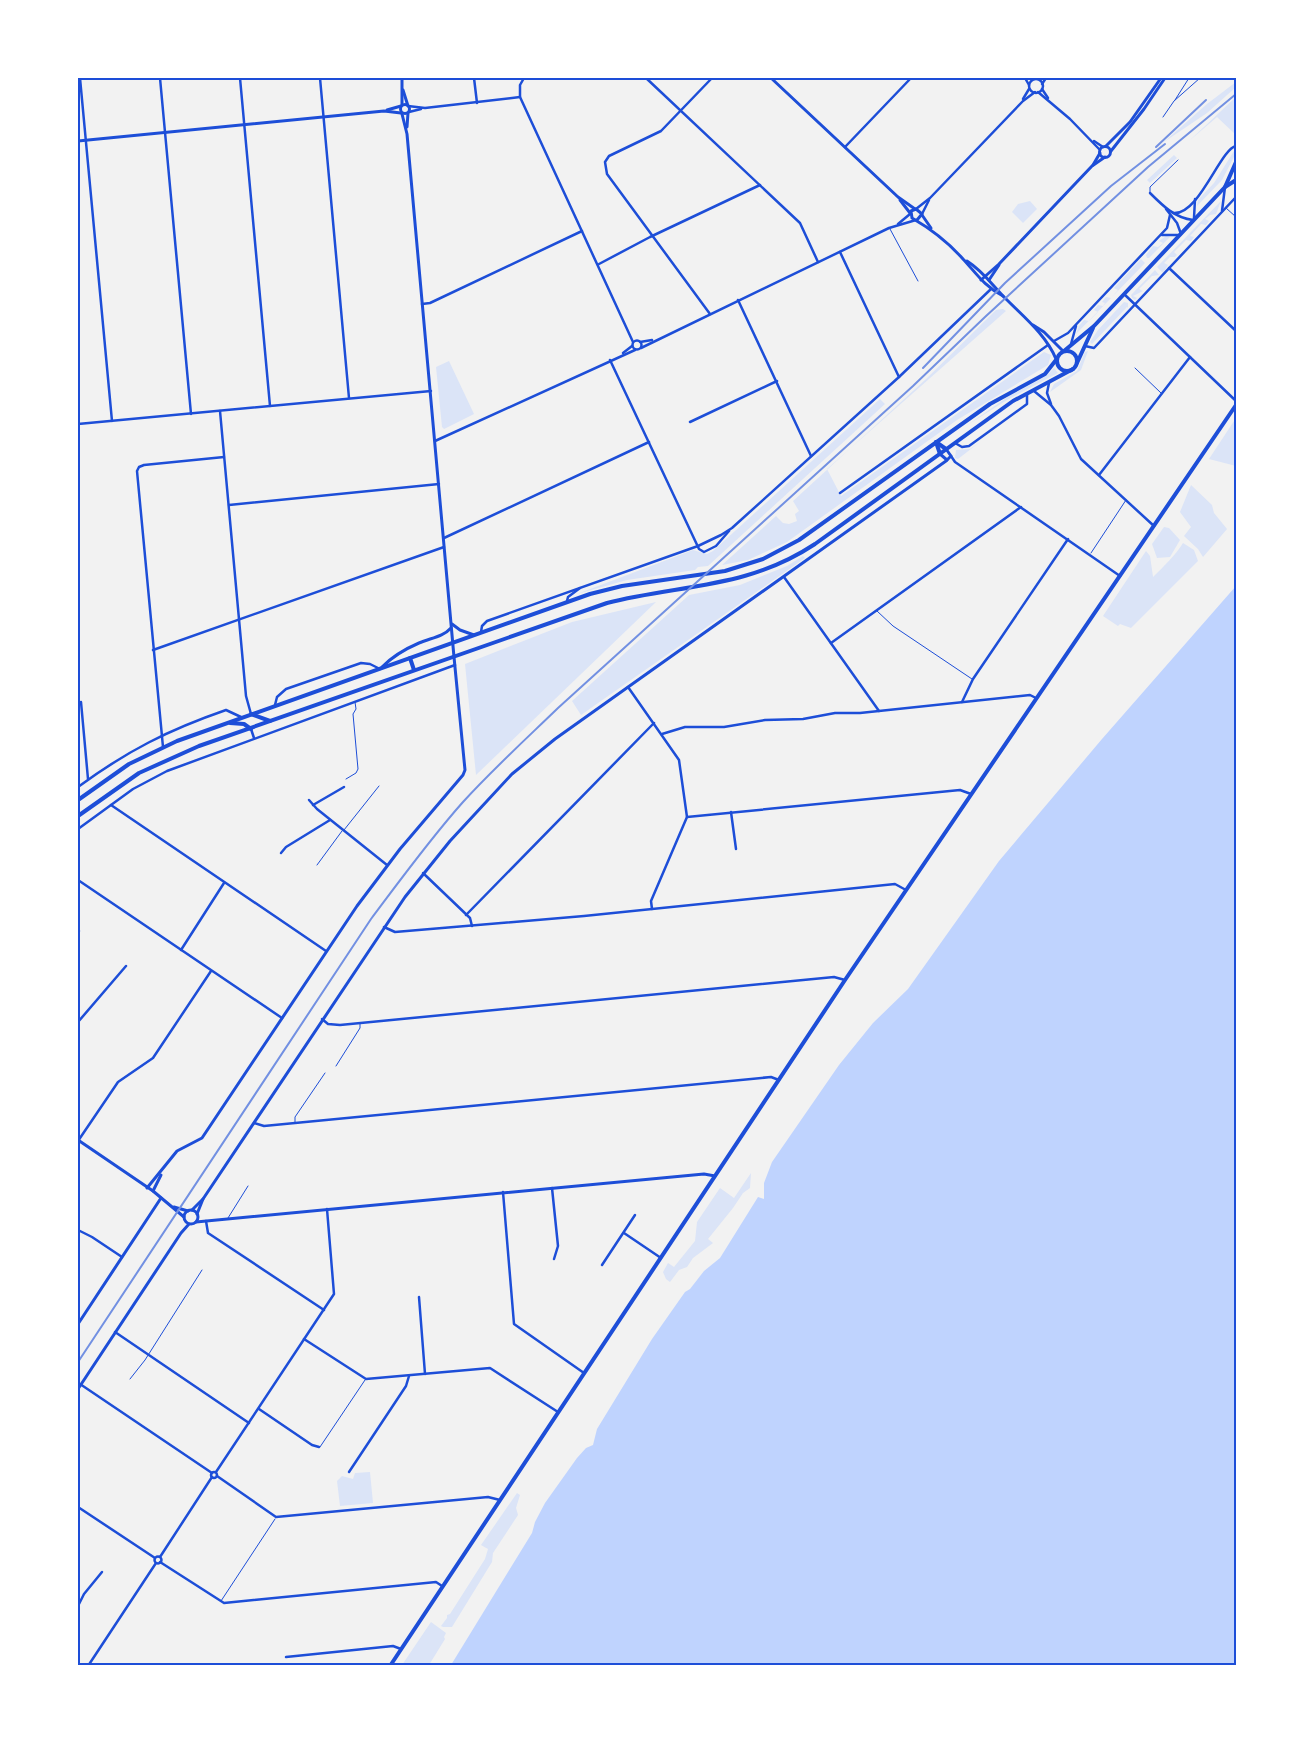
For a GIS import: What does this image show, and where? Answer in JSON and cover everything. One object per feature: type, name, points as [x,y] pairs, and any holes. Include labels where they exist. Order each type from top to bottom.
[{"type":"main road","points":[[1225,187],[1236,162]]},
{"type":"main road","points":[[78,800],[124,767],[162,747],[227,722],[566,603],[622,586],[730,570],[763,559],[787,547],[990,404],[1045,374],[1064,351],[1094,326],[1225,187],[1236,180]]},
{"type":"main road","points":[[78,816],[124,783],[158,764],[185,752],[270,721],[607,603],[643,594],[730,581],[764,572],[791,559],[1027,393],[1074,368],[1094,326]]},
{"type":"main road","points":[[1064,351],[1075,355],[1074,368]]},
{"type":"main road","points":[[1056,360],[1062,371],[1074,368]]},
{"type":"main road","points":[[390,1666],[845,980],[1236,403]]},
{"type":"main road","points":[[936,442],[946,449]]},
{"type":"main road","points":[[936,442],[940,454]]},
{"type":"main road","points":[[855,500],[863,510]]},
{"type":"main road","points":[[410,658],[414,670]]},
{"type":"main road","points":[[251,714],[270,721]]},
{"type":"main road","points":[[227,722],[243,724],[251,729]]},
{"type":"street","points":[[80,78],[112,421]]},
{"type":"street","points":[[160,78],[191,414]]},
{"type":"street","points":[[240,78],[270,406]]},
{"type":"street","points":[[320,78],[349,398]]},
{"type":"street","points":[[402,78],[409,112],[406,128]]},
{"type":"street","points":[[474,78],[477,103]]},
{"type":"street","points":[[524,78],[520,85],[520,97],[628,327],[636,343],[641,348]]},
{"type":"street","points":[[646,78],[800,223],[818,262]]},
{"type":"street","points":[[710,314],[607,174],[605,162],[609,156],[661,131],[712,78]]},
{"type":"street","points":[[771,78],[898,198],[912,218],[933,230]]},
{"type":"street","points":[[845,147],[911,78]]},
{"type":"street","points":[[1025,78],[1036,92],[1049,99]]},
{"type":"street","points":[[1029,78],[1033,80],[1040,79],[1042,89],[1049,99],[1102,149],[1105,157]]},
{"type":"street","points":[[1042,84],[1046,78]]},
{"type":"street","points":[[1092,166],[1102,149],[1130,122],[1161,78]]},
{"type":"street","points":[[981,280],[999,264],[1092,166],[1109,156],[1165,78]]},
{"type":"street","points":[[1023,101],[1033,80]]},
{"type":"street","points":[[148,1188],[177,1151],[202,1138],[326,951],[387,865],[461,779],[465,770],[406,128],[401,106],[403,87]]},
{"type":"street","points":[[896,225],[930,198],[1023,101],[1042,89]]},
{"type":"street","points":[[78,141],[323,117],[384,112],[402,113],[425,108],[520,97]]},
{"type":"street","points":[[384,112],[401,106],[425,108]]},
{"type":"street","points":[[1173,213],[1183,212],[1214,176],[1228,152],[1236,146]]},
{"type":"street","points":[[1102,149],[1111,151]]},
{"type":"street","points":[[599,264],[760,185]]},
{"type":"street","points":[[1221,212],[1225,187]]},
{"type":"street","points":[[1150,193],[1178,225],[1180,234],[1161,235]]},
{"type":"street","points":[[1084,346],[1089,349],[1094,348],[1236,197]]},
{"type":"street","points":[[898,198],[916,209],[933,230],[985,276],[1033,325],[1064,351]]},
{"type":"street","points":[[435,441],[610,360],[641,348],[656,339],[889,228],[916,220],[922,215],[930,198]]},
{"type":"street","points":[[1165,208],[1182,218],[1194,220],[1195,199]]},
{"type":"street","points":[[840,493],[1048,345],[1063,338],[1168,227],[1170,215]]},
{"type":"street","points":[[422,304],[430,303],[583,231]]},
{"type":"street","points":[[840,252],[899,377]]},
{"type":"street","points":[[965,260],[985,284],[1003,296]]},
{"type":"street","points":[[985,284],[999,264]]},
{"type":"street","points":[[1169,268],[1236,331]]},
{"type":"street","points":[[610,360],[698,546],[703,552],[710,551],[732,528],[899,377],[991,289]]},
{"type":"street","points":[[1124,294],[1236,403]]},
{"type":"street","points":[[738,300],[811,456]]},
{"type":"street","points":[[1071,344],[1076,324]]},
{"type":"street","points":[[1033,325],[1048,345],[1056,360]]},
{"type":"street","points":[[620,356],[636,343],[656,339]]},
{"type":"street","points":[[635,350],[636,343]]},
{"type":"street","points":[[1099,475],[1190,357]]},
{"type":"street","points":[[690,422],[777,381]]},
{"type":"street","points":[[1049,382],[1047,393],[1051,405],[1081,459],[1154,526]]},
{"type":"street","points":[[1032,390],[1051,405]]},
{"type":"street","points":[[78,424],[431,391]]},
{"type":"street","points":[[955,442],[962,447],[969,446],[1027,404],[1027,393]]},
{"type":"street","points":[[220,411],[246,696],[251,714]]},
{"type":"street","points":[[444,538],[649,442]]},
{"type":"street","points":[[946,449],[955,462]]},
{"type":"street","points":[[940,454],[947,460],[955,462],[1120,576]]},
{"type":"street","points":[[196,1222],[203,1199],[384,927],[423,873],[512,774],[549,744],[951,456]]},
{"type":"street","points":[[162,747],[137,469],[144,465],[224,457]]},
{"type":"street","points":[[229,505],[439,484]]},
{"type":"street","points":[[831,644],[1021,507]]},
{"type":"street","points":[[481,632],[482,626],[487,621],[698,546],[732,528]]},
{"type":"street","points":[[962,702],[973,679],[1068,539]]},
{"type":"street","points":[[153,650],[445,546]]},
{"type":"street","points":[[784,577],[879,711]]},
{"type":"street","points":[[566,603],[568,597],[582,587]]},
{"type":"street","points":[[451,625],[474,635]]},
{"type":"street","points":[[275,705],[277,697],[286,689],[356,665],[365,663],[380,669],[390,659],[417,644],[442,635],[451,625]]},
{"type":"street","points":[[78,829],[110,805],[158,775],[455,665]]},
{"type":"street","points":[[628,687],[681,763],[687,817],[651,901],[652,909]]},
{"type":"street","points":[[662,734],[685,728],[728,727],[764,720],[803,719],[834,713],[879,711],[1030,696],[1037,698]]},
{"type":"street","points":[[81,702],[88,779]]},
{"type":"street","points":[[78,787],[124,754],[161,735],[226,710],[242,717]]},
{"type":"street","points":[[466,915],[654,723]]},
{"type":"street","points":[[251,729],[254,738]]},
{"type":"street","points":[[313,805],[344,787]]},
{"type":"street","points":[[687,817],[960,790],[972,794]]},
{"type":"street","points":[[310,800],[330,820],[387,865]]},
{"type":"street","points":[[110,805],[326,951]]},
{"type":"street","points":[[731,812],[736,849]]},
{"type":"street","points":[[281,853],[286,847],[330,820]]},
{"type":"street","points":[[423,873],[471,920],[472,926]]},
{"type":"street","points":[[78,880],[282,1018]]},
{"type":"street","points":[[181,950],[224,883]]},
{"type":"street","points":[[384,927],[394,932],[472,926],[895,884],[906,890]]},
{"type":"street","points":[[78,1022],[126,966]]},
{"type":"street","points":[[189,1224],[174,1207],[78,1141],[118,1082],[153,1058],[211,970]]},
{"type":"street","points":[[322,1019],[332,1025],[360,1023],[834,977],[845,980]]},
{"type":"street","points":[[254,1122],[260,1126],[772,1077],[779,1080]]},
{"type":"street","points":[[152,1191],[162,1172]]},
{"type":"street","points":[[78,1388],[180,1233],[189,1224],[503,1192],[704,1174],[715,1176]]},
{"type":"street","points":[[552,1188],[558,1246],[554,1258]]},
{"type":"street","points":[[503,1192],[514,1324],[584,1373]]},
{"type":"street","points":[[78,1324],[161,1198]]},
{"type":"street","points":[[180,1233],[184,1219],[190,1210],[203,1199]]},
{"type":"street","points":[[174,1207],[190,1210],[198,1215],[206,1221],[208,1233],[324,1310]]},
{"type":"street","points":[[80,1384],[212,1473],[216,1472],[332,1299],[334,1288],[327,1209]]},
{"type":"street","points":[[602,1265],[635,1215]]},
{"type":"street","points":[[78,1230],[92,1236],[122,1257]]},
{"type":"street","points":[[624,1232],[661,1258]]},
{"type":"street","points":[[419,1297],[425,1374]]},
{"type":"street","points":[[78,1316],[82,1318]]},
{"type":"street","points":[[114,1332],[249,1423]]},
{"type":"street","points":[[304,1339],[366,1379],[490,1368],[558,1412]]},
{"type":"street","points":[[349,1472],[406,1386],[409,1376]]},
{"type":"street","points":[[259,1409],[312,1445],[320,1447]]},
{"type":"street","points":[[216,1472],[217,1476],[276,1517],[488,1497],[500,1500]]},
{"type":"street","points":[[160,1562],[160,1557],[212,1477],[212,1473]]},
{"type":"street","points":[[212,1477],[217,1476]]},
{"type":"street","points":[[78,1507],[155,1558],[160,1557]]},
{"type":"street","points":[[155,1558],[156,1563]]},
{"type":"street","points":[[88,1666],[156,1563],[160,1562],[221,1602],[436,1582],[442,1586]]},
{"type":"street","points":[[78,1606],[84,1594],[102,1572]]},
{"type":"street","points":[[286,1657],[393,1646],[401,1649]]},
{"type":"lane","points":[[1163,117],[1189,78]]},
{"type":"lane","points":[[1174,102],[1200,78]]},
{"type":"lane","points":[[1150,193],[1150,187],[1178,160]]},
{"type":"lane","points":[[1226,207],[1236,217]]},
{"type":"lane","points":[[889,228],[918,281]]},
{"type":"lane","points":[[1135,368],[1162,393]]},
{"type":"lane","points":[[1090,555],[1126,500]]},
{"type":"lane","points":[[876,611],[893,626],[973,679]]},
{"type":"lane","points":[[346,779],[356,773],[358,769],[353,714],[356,709],[355,701]]},
{"type":"lane","points":[[317,865],[379,786]]},
{"type":"lane","points":[[336,1066],[360,1028],[360,1023]]},
{"type":"lane","points":[[295,1123],[295,1118],[325,1073]]},
{"type":"lane","points":[[227,1219],[248,1186]]},
{"type":"lane","points":[[130,1379],[148,1356],[202,1270]]},
{"type":"lane","points":[[320,1447],[366,1379]]},
{"type":"lane","points":[[221,1602],[276,1517]]},
{"type":"shaded area","points":[[1236,82],[1236,87],[1207,113],[1164,142],[1207,104]]},
{"type":"shaded area","points":[[1236,97],[1235,134],[1217,117],[1189,141]]},
{"type":"shaded area","points":[[1234,151],[1236,153],[1222,180],[1197,206],[1198,200],[1214,183]]},
{"type":"shaded area","points":[[1174,155],[1177,158],[1150,183],[1147,180]]},
{"type":"shaded area","points":[[1030,201],[1037,209],[1023,223],[1012,212],[1018,204]]},
{"type":"shaded area","points":[[1221,201],[1216,214],[1210,215],[1205,219],[1209,221],[1206,225],[1201,224],[1190,236],[1194,237],[1191,241],[1186,240],[1174,252],[1177,255],[1170,257],[1164,263],[1168,265],[1163,273],[1157,267]]},
{"type":"shaded area","points":[[1166,236],[1170,237],[1147,258],[1146,255],[1153,246],[1158,247],[1163,243],[1159,241]]},
{"type":"shaded area","points":[[1141,259],[1145,263],[1111,298],[1118,290],[1114,288]]},
{"type":"shaded area","points":[[1155,270],[1159,275],[1152,276],[1139,289],[1143,291],[1133,296],[1137,298],[1135,300],[1132,298],[1131,295]]},
{"type":"shaded area","points":[[1106,297],[1111,298],[1098,312],[1094,310],[1098,305],[1103,306],[1105,303],[1102,302]]},
{"type":"shaded area","points":[[1124,302],[1128,303],[1128,308],[1092,344],[1090,342],[1098,330]]},
{"type":"shaded area","points":[[1003,309],[1006,311],[850,448],[926,379],[996,310]]},
{"type":"shaded area","points":[[1084,320],[1089,321],[1076,334]]},
{"type":"shaded area","points":[[1088,351],[1081,370],[1050,392],[1054,384],[1077,371],[1085,352]]},
{"type":"shaded area","points":[[1044,352],[1051,355],[1048,365],[957,420],[787,542],[748,560],[722,565],[776,516],[783,523],[789,524],[797,521],[795,514],[799,511],[793,501],[827,470],[841,496]]},
{"type":"shaded area","points":[[449,361],[474,414],[444,429],[442,427],[436,367]]},
{"type":"shaded area","points":[[1054,368],[1058,373],[1007,400],[966,426],[1009,396],[1046,376]]},
{"type":"shaded area","points":[[880,399],[885,404],[708,566],[698,567],[695,570],[627,580],[577,594],[693,550],[707,554],[713,551]]},
{"type":"shaded area","points":[[1236,418],[1236,466],[1209,459]]},
{"type":"shaded area","points":[[980,442],[958,459],[955,458],[956,450],[970,449]]},
{"type":"shaded area","points":[[1191,485],[1212,505],[1214,513],[1227,529],[1203,557],[1198,549],[1184,536],[1191,527],[1180,512]]},
{"type":"shaded area","points":[[1164,527],[1169,528],[1180,540],[1170,557],[1157,558],[1152,544]]},
{"type":"shaded area","points":[[1183,543],[1194,550],[1198,561],[1131,628],[1120,624],[1118,626],[1103,616],[1146,551],[1150,556],[1153,577],[1173,557]]},
{"type":"shaded area","points":[[803,556],[805,558],[581,715],[572,701],[689,595],[740,585],[787,566]]},
{"type":"shaded area","points":[[656,602],[476,775],[465,664],[572,622]]},
{"type":"shaded area","points":[[751,1173],[750,1188],[743,1193],[708,1239],[713,1243],[693,1258],[687,1267],[679,1270],[670,1282],[666,1279],[663,1272],[668,1263],[674,1267],[695,1241],[697,1222],[720,1188],[734,1198]]},
{"type":"shaded area","points":[[370,1472],[373,1503],[340,1506],[337,1481],[342,1476],[353,1479],[355,1473]]},
{"type":"shaded area","points":[[517,1493],[520,1495],[516,1508],[518,1515],[493,1553],[492,1562],[452,1627],[441,1626],[485,1559],[488,1549],[481,1545]]},
{"type":"shaded area","points":[[431,1622],[446,1633],[445,1639],[429,1665],[402,1665]]},
{"type":"water","points":[[1236,586],[1236,1665],[451,1665],[532,1533],[535,1522],[545,1503],[577,1458],[586,1448],[593,1445],[597,1429],[652,1339],[685,1292],[690,1289],[704,1271],[720,1258],[758,1197],[764,1199],[764,1183],[772,1162],[839,1065],[873,1023],[908,989],[999,861],[1102,739]]},
{"type":"railway","points":[[78,1362],[371,919],[427,845],[463,802],[558,708],[913,386],[1148,167],[1236,94]]},
{"type":"railway","points":[[1156,147],[1206,100]]},
{"type":"railway","points":[[923,368],[1005,283],[1111,186],[1165,144]]}]
